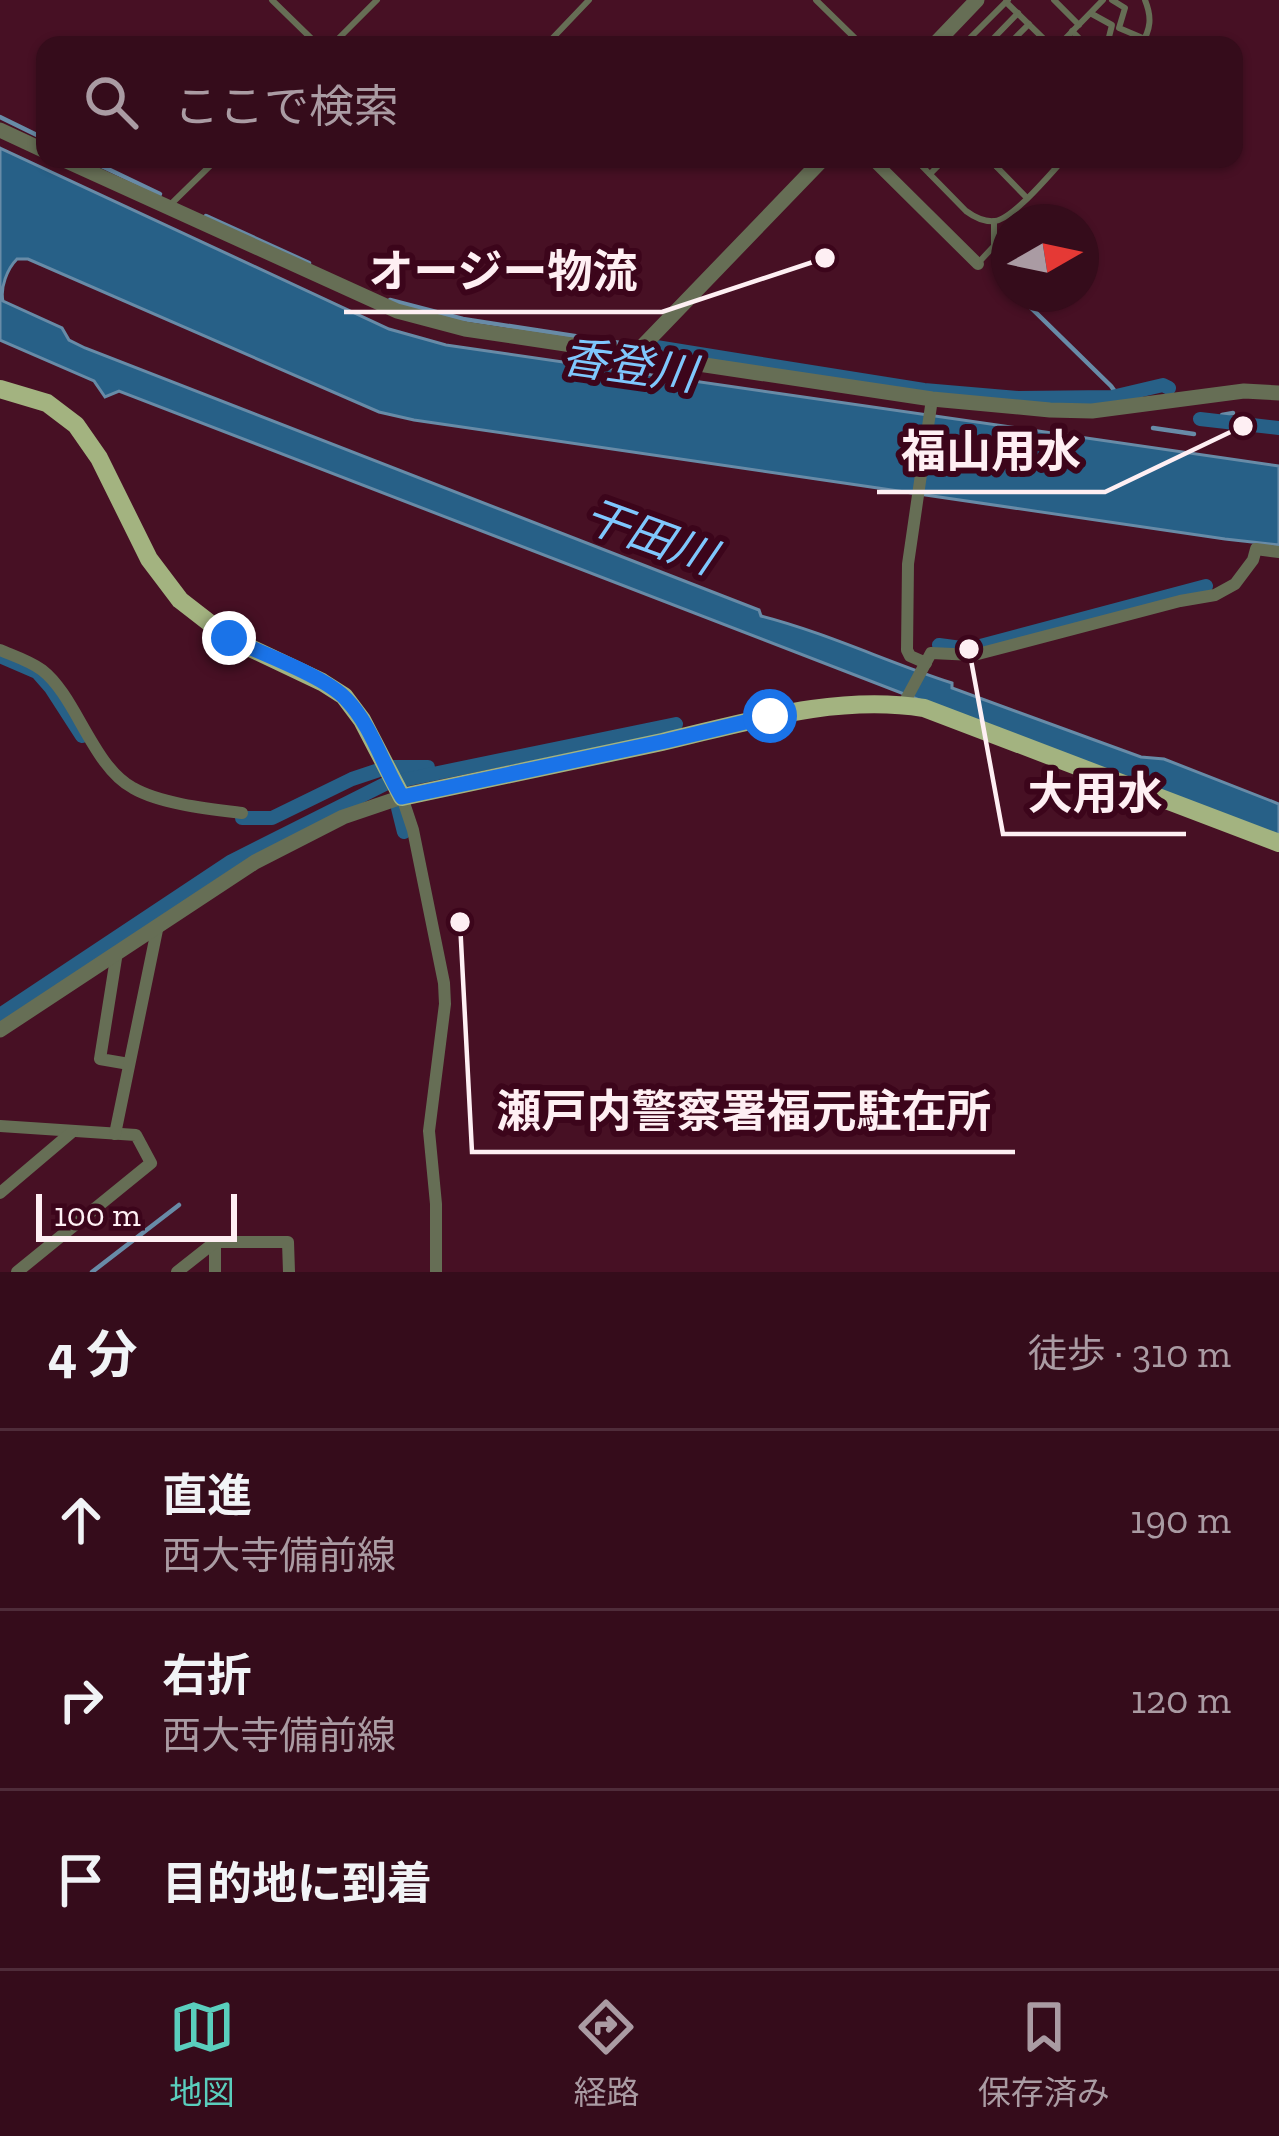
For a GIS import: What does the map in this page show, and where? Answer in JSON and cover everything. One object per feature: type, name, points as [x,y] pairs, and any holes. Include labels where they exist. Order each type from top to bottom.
[{"type":"main road","points":[[0,388],[47,403],[76,425],[99,458],[149,559],[180,600],[229,638],[344,696],[362,720],[402,797],[770,716],[905,700],[1279,843]]},
{"type":"street","points":[[943,36],[977,0]]},
{"type":"street","points":[[0,130],[36,148]]},
{"type":"street","points":[[82,168],[397,311],[465,328],[931,404],[1092,411],[1244,391],[1279,393]]},
{"type":"street","points":[[636,353],[814,168]]},
{"type":"street","points":[[881,168],[978,264]]},
{"type":"street","points":[[924,666],[907,650],[908,564],[931,404]]},
{"type":"street","points":[[905,700],[932,653],[974,655],[1215,595],[1234,584],[1256,549],[1279,552]]},
{"type":"street","points":[[0,650],[34,665],[52,680],[116,776],[134,790],[242,814]]},
{"type":"street","points":[[0,1030],[255,862],[343,817],[402,797],[446,1004],[429,1131],[436,1272]]},
{"type":"street","points":[[115,1134],[158,925]]},
{"type":"street","points":[[117,952],[100,1059],[129,1064]]},
{"type":"street","points":[[0,1126],[136,1135],[151,1163],[17,1272]]},
{"type":"street","points":[[0,1193],[73,1131]]},
{"type":"street","points":[[215,1242],[215,1272]]},
{"type":"street","points":[[177,1272],[215,1242],[288,1242],[289,1272]]},
{"type":"lane","points":[[272,0],[309,36]]},
{"type":"lane","points":[[341,36],[377,0]]},
{"type":"lane","points":[[555,36],[589,0]]},
{"type":"lane","points":[[816,0],[853,36]]},
{"type":"lane","points":[[1054,0],[1081,36]]},
{"type":"lane","points":[[1088,0],[1112,25],[1109,36]]},
{"type":"lane","points":[[1066,36],[1108,0],[1125,8],[1119,28],[1133,36]]},
{"type":"lane","points":[[1145,0],[1151,14],[1146,36]]},
{"type":"lane","points":[[972,36],[1008,1],[1043,36]]},
{"type":"lane","points":[[996,36],[1018,14]]},
{"type":"lane","points":[[1017,36],[1029,24]]},
{"type":"lane","points":[[168,207],[208,168]]},
{"type":"lane","points":[[924,168],[966,211],[991,221]]},
{"type":"lane","points":[[930,174],[936,168]]},
{"type":"lane","points":[[999,168],[1026,197]]},
{"type":"lane","points":[[1019,204],[1055,168]]},
{"type":"lane","points":[[978,264],[991,249]]},
{"type":"water","points":[[0,148],[389,329],[446,345],[1279,466],[1279,545],[1225,539],[414,420],[379,412],[28,259],[13,263],[3,290],[3,301],[62,328],[69,340],[85,348],[759,610],[761,616],[1279,804],[1279,836],[119,391],[105,397],[94,381],[0,340]]},
{"type":"waterway","points":[[0,117],[36,135]]},
{"type":"waterway","points":[[106,168],[160,194]]},
{"type":"waterway","points":[[206,216],[309,263]]},
{"type":"waterway","name":"香登川","points":[[390,300],[463,319],[620,343]]},
{"type":"waterway","points":[[1035,312],[1121,400]]},
{"type":"waterway","name":"香登川","points":[[656,347],[924,390],[1018,398],[1112,397],[1163,385],[1169,388]]},
{"type":"waterway","points":[[1222,418],[1233,413]]},
{"type":"waterway","points":[[1200,419],[1279,428]]},
{"type":"waterway","points":[[1153,428],[1194,434]]},
{"type":"waterway","points":[[939,645],[969,649],[1206,586]]},
{"type":"waterway","points":[[0,656],[37,672],[82,736]]},
{"type":"waterway","points":[[404,780],[676,724]]},
{"type":"waterway","points":[[392,767],[428,767]]},
{"type":"waterway","points":[[242,818],[272,818],[379,770]]},
{"type":"waterway","points":[[0,1015],[230,862],[385,784]]},
{"type":"waterway","points":[[398,808],[404,832]]},
{"type":"waterway","points":[[92,1272],[179,1205]]},
{"type":"place","name":"オージー物流","points":[[825,258]]},
{"type":"place","name":"福山用水","points":[[1243,426]]},
{"type":"place","name":"大用水","points":[[969,649]]},
{"type":"place","name":"瀬戸内警察署福元駐在所","points":[[460,922]]},
{"type":"route","points":[[229,638],[344,696],[362,720],[402,797],[770,716]]},
{"type":"water label","name":"干田川","points":[[650,536]]}]
